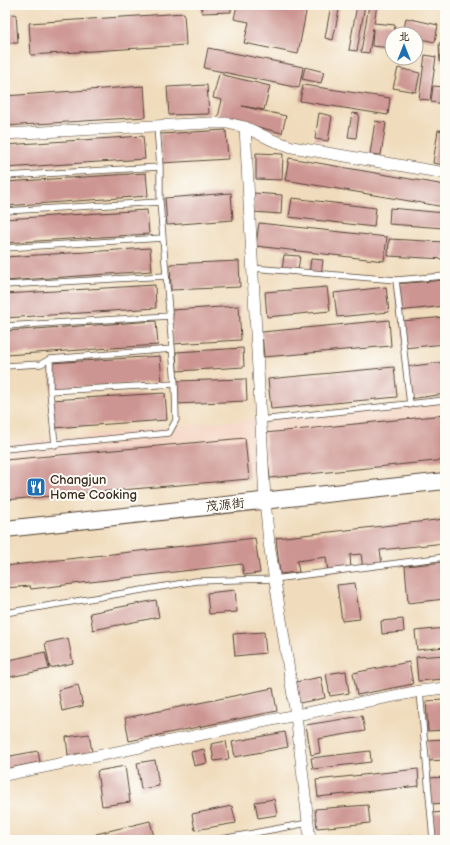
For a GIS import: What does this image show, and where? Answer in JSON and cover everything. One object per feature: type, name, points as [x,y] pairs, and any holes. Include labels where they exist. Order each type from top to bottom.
[{"type":"main road","name":"茂源街","points":[[5,529],[265,500],[445,482]]},
{"type":"street","points":[[5,134],[227,123],[245,127],[272,140],[292,147],[445,173]]},
{"type":"street","points":[[245,127],[265,500],[274,579],[296,714],[310,840]]},
{"type":"street","points":[[5,775],[296,714],[420,691],[445,688]]},
{"type":"lane","points":[[5,449],[169,433],[176,420],[175,384],[160,202],[160,168],[157,126]]},
{"type":"lane","points":[[5,176],[160,168]]},
{"type":"lane","points":[[5,210],[160,202]]},
{"type":"lane","points":[[5,248],[163,238]]},
{"type":"lane","points":[[252,268],[396,280],[445,276]]},
{"type":"lane","points":[[5,285],[166,276]]},
{"type":"lane","points":[[396,280],[410,405]]},
{"type":"lane","points":[[5,326],[170,316]]},
{"type":"lane","points":[[5,366],[41,364],[50,359],[172,350]]},
{"type":"lane","points":[[50,359],[50,391],[54,445]]},
{"type":"lane","points":[[50,391],[175,384]]},
{"type":"lane","points":[[260,420],[410,405],[445,400]]},
{"type":"lane","points":[[5,614],[196,581],[274,579],[445,557]]},
{"type":"lane","points":[[420,691],[433,840]]},
{"type":"lane","points":[[216,840],[308,822]]},
{"type":"shaded area","points":[[445,401],[445,453],[8,498],[5,442]]},
{"type":"building","points":[[201,5],[231,5],[231,12],[202,13]]},
{"type":"building","points":[[237,5],[269,5],[306,12],[298,54],[244,43],[249,22],[234,19]]},
{"type":"building","points":[[331,5],[340,5],[333,40],[325,38]]},
{"type":"building","points":[[357,5],[365,5],[357,51],[349,50]]},
{"type":"building","points":[[369,5],[377,5],[374,23],[395,26],[384,26],[384,47],[372,46],[373,28],[369,53],[361,52]]},
{"type":"building","points":[[184,13],[186,45],[31,55],[29,23]]},
{"type":"building","points":[[16,14],[18,43],[5,43],[5,15]]},
{"type":"building","points":[[406,18],[438,25],[435,42],[424,40],[424,26],[404,26]]},
{"type":"building","points":[[445,42],[445,62],[440,62],[439,43]]},
{"type":"building","points":[[208,48],[303,67],[299,88],[204,68]]},
{"type":"building","points":[[425,55],[436,57],[430,100],[419,99]]},
{"type":"building","points":[[305,67],[324,72],[321,83],[302,79]]},
{"type":"building","points":[[398,68],[420,73],[416,92],[393,88]]},
{"type":"building","points":[[219,74],[270,86],[264,110],[242,106],[286,116],[282,133],[218,117],[222,100],[213,98]]},
{"type":"building","points":[[207,85],[209,114],[169,115],[167,87]]},
{"type":"building","points":[[303,85],[390,98],[388,115],[300,101]]},
{"type":"building","points":[[144,86],[146,117],[5,126],[5,96]]},
{"type":"building","points":[[433,86],[445,87],[445,104],[431,102]]},
{"type":"building","points":[[319,113],[332,116],[328,141],[315,139]]},
{"type":"building","points":[[352,113],[359,114],[356,138],[348,137]]},
{"type":"building","points":[[375,121],[386,123],[381,155],[370,154]]},
{"type":"building","points":[[226,130],[228,159],[162,163],[160,134]]},
{"type":"building","points":[[438,130],[445,131],[445,165],[433,163]]},
{"type":"building","points":[[143,136],[145,159],[5,168],[5,145]]},
{"type":"building","points":[[256,153],[283,154],[282,180],[256,179]]},
{"type":"building","points":[[289,158],[445,185],[445,207],[285,180]]},
{"type":"building","points":[[146,173],[148,196],[5,206],[5,182]]},
{"type":"building","points":[[231,193],[233,220],[167,225],[165,198]]},
{"type":"building","points":[[254,193],[282,195],[281,214],[253,212]]},
{"type":"building","points":[[292,198],[376,208],[374,227],[289,217]]},
{"type":"building","points":[[390,208],[445,213],[444,228],[389,224]]},
{"type":"building","points":[[147,210],[149,234],[5,243],[5,219]]},
{"type":"building","points":[[259,223],[387,237],[384,261],[256,246]]},
{"type":"building","points":[[389,239],[445,242],[445,259],[388,256]]},
{"type":"building","points":[[150,248],[152,271],[5,281],[5,257]]},
{"type":"building","points":[[284,255],[300,256],[298,271],[282,270]]},
{"type":"building","points":[[311,259],[323,260],[321,276],[309,275]]},
{"type":"building","points":[[239,261],[240,287],[171,290],[170,264]]},
{"type":"building","points":[[445,280],[445,306],[398,311],[395,284]]},
{"type":"building","points":[[155,285],[156,308],[5,318],[5,294]]},
{"type":"building","points":[[327,287],[330,311],[267,317],[265,292]]},
{"type":"building","points":[[386,287],[389,312],[337,317],[334,293]]},
{"type":"building","points":[[239,306],[241,340],[173,344],[171,310]]},
{"type":"building","points":[[445,317],[445,344],[404,348],[402,321]]},
{"type":"building","points":[[389,320],[391,346],[264,357],[262,332]]},
{"type":"building","points":[[156,321],[158,345],[5,355],[5,331]]},
{"type":"building","points":[[243,348],[244,367],[177,371],[176,352]]},
{"type":"building","points":[[160,356],[162,382],[51,389],[50,363]]},
{"type":"building","points":[[445,362],[445,394],[409,399],[405,367]]},
{"type":"building","points":[[394,367],[397,397],[271,409],[268,379]]},
{"type":"building","points":[[246,379],[247,401],[175,404],[174,381]]},
{"type":"building","points":[[165,393],[167,420],[52,428],[51,400]]},
{"type":"building","points":[[445,415],[445,460],[270,478],[265,433]]},
{"type":"building","points":[[245,438],[249,479],[5,500],[5,460]]},
{"type":"building","points":[[445,519],[445,543],[380,550],[382,566],[363,568],[361,554],[350,555],[351,570],[328,572],[326,557],[297,561],[299,572],[280,574],[276,538]]},
{"type":"building","points":[[255,538],[260,573],[244,575],[242,564],[31,589],[30,586],[5,588],[5,566]]},
{"type":"building","points":[[445,562],[445,599],[408,603],[405,566]]},
{"type":"building","points":[[355,583],[360,619],[342,621],[337,585]]},
{"type":"building","points":[[235,590],[237,612],[209,614],[207,593]]},
{"type":"building","points":[[156,600],[159,617],[93,630],[90,613]]},
{"type":"building","points":[[403,619],[404,632],[382,634],[381,621]]},
{"type":"building","points":[[445,628],[445,647],[417,650],[415,631]]},
{"type":"building","points":[[264,632],[266,653],[235,656],[233,634]]},
{"type":"building","points":[[68,638],[73,663],[50,668],[45,643]]},
{"type":"building","points":[[45,652],[49,669],[5,678],[5,661]]},
{"type":"building","points":[[445,655],[445,679],[418,681],[416,657]]},
{"type":"building","points":[[409,662],[413,684],[357,695],[353,673]]},
{"type":"building","points":[[346,671],[349,693],[330,696],[326,674]]},
{"type":"building","points":[[321,677],[325,698],[294,704],[290,683]]},
{"type":"building","points":[[78,685],[83,706],[62,711],[58,690]]},
{"type":"building","points":[[273,688],[277,711],[129,741],[125,718]]},
{"type":"building","points":[[445,700],[445,730],[428,731],[426,701]]},
{"type":"building","points":[[362,716],[365,731],[318,739],[320,753],[311,755],[306,725]]},
{"type":"building","points":[[285,732],[288,747],[235,757],[232,742]]},
{"type":"building","points":[[89,734],[92,752],[68,755],[66,737]]},
{"type":"building","points":[[445,739],[445,760],[428,761],[427,740]]},
{"type":"building","points":[[226,741],[229,759],[214,761],[211,744]]},
{"type":"building","points":[[204,749],[207,763],[194,766],[191,752]]},
{"type":"building","points":[[38,751],[40,762],[5,769],[5,757]]},
{"type":"building","points":[[370,751],[371,762],[313,769],[311,758]]},
{"type":"building","points":[[155,760],[159,786],[141,789],[137,763]]},
{"type":"building","points":[[125,766],[130,802],[102,806],[97,771]]},
{"type":"building","points":[[418,769],[419,786],[318,797],[316,780]]},
{"type":"building","points":[[445,777],[445,803],[432,804],[429,778]]},
{"type":"building","points":[[274,799],[277,815],[258,818],[255,802]]},
{"type":"building","points":[[368,805],[370,823],[317,828],[315,809]]},
{"type":"building","points":[[232,806],[236,823],[195,830],[192,814]]},
{"type":"building","points":[[445,812],[445,838],[433,839],[432,813]]},
{"type":"building","points":[[150,821],[155,840],[97,840],[96,834]]},
{"type":"building","points":[[414,836],[415,840],[384,840],[384,839]]},
{"type":"place","name":"Changjun Home Cooking","points":[[36,487]]}]
